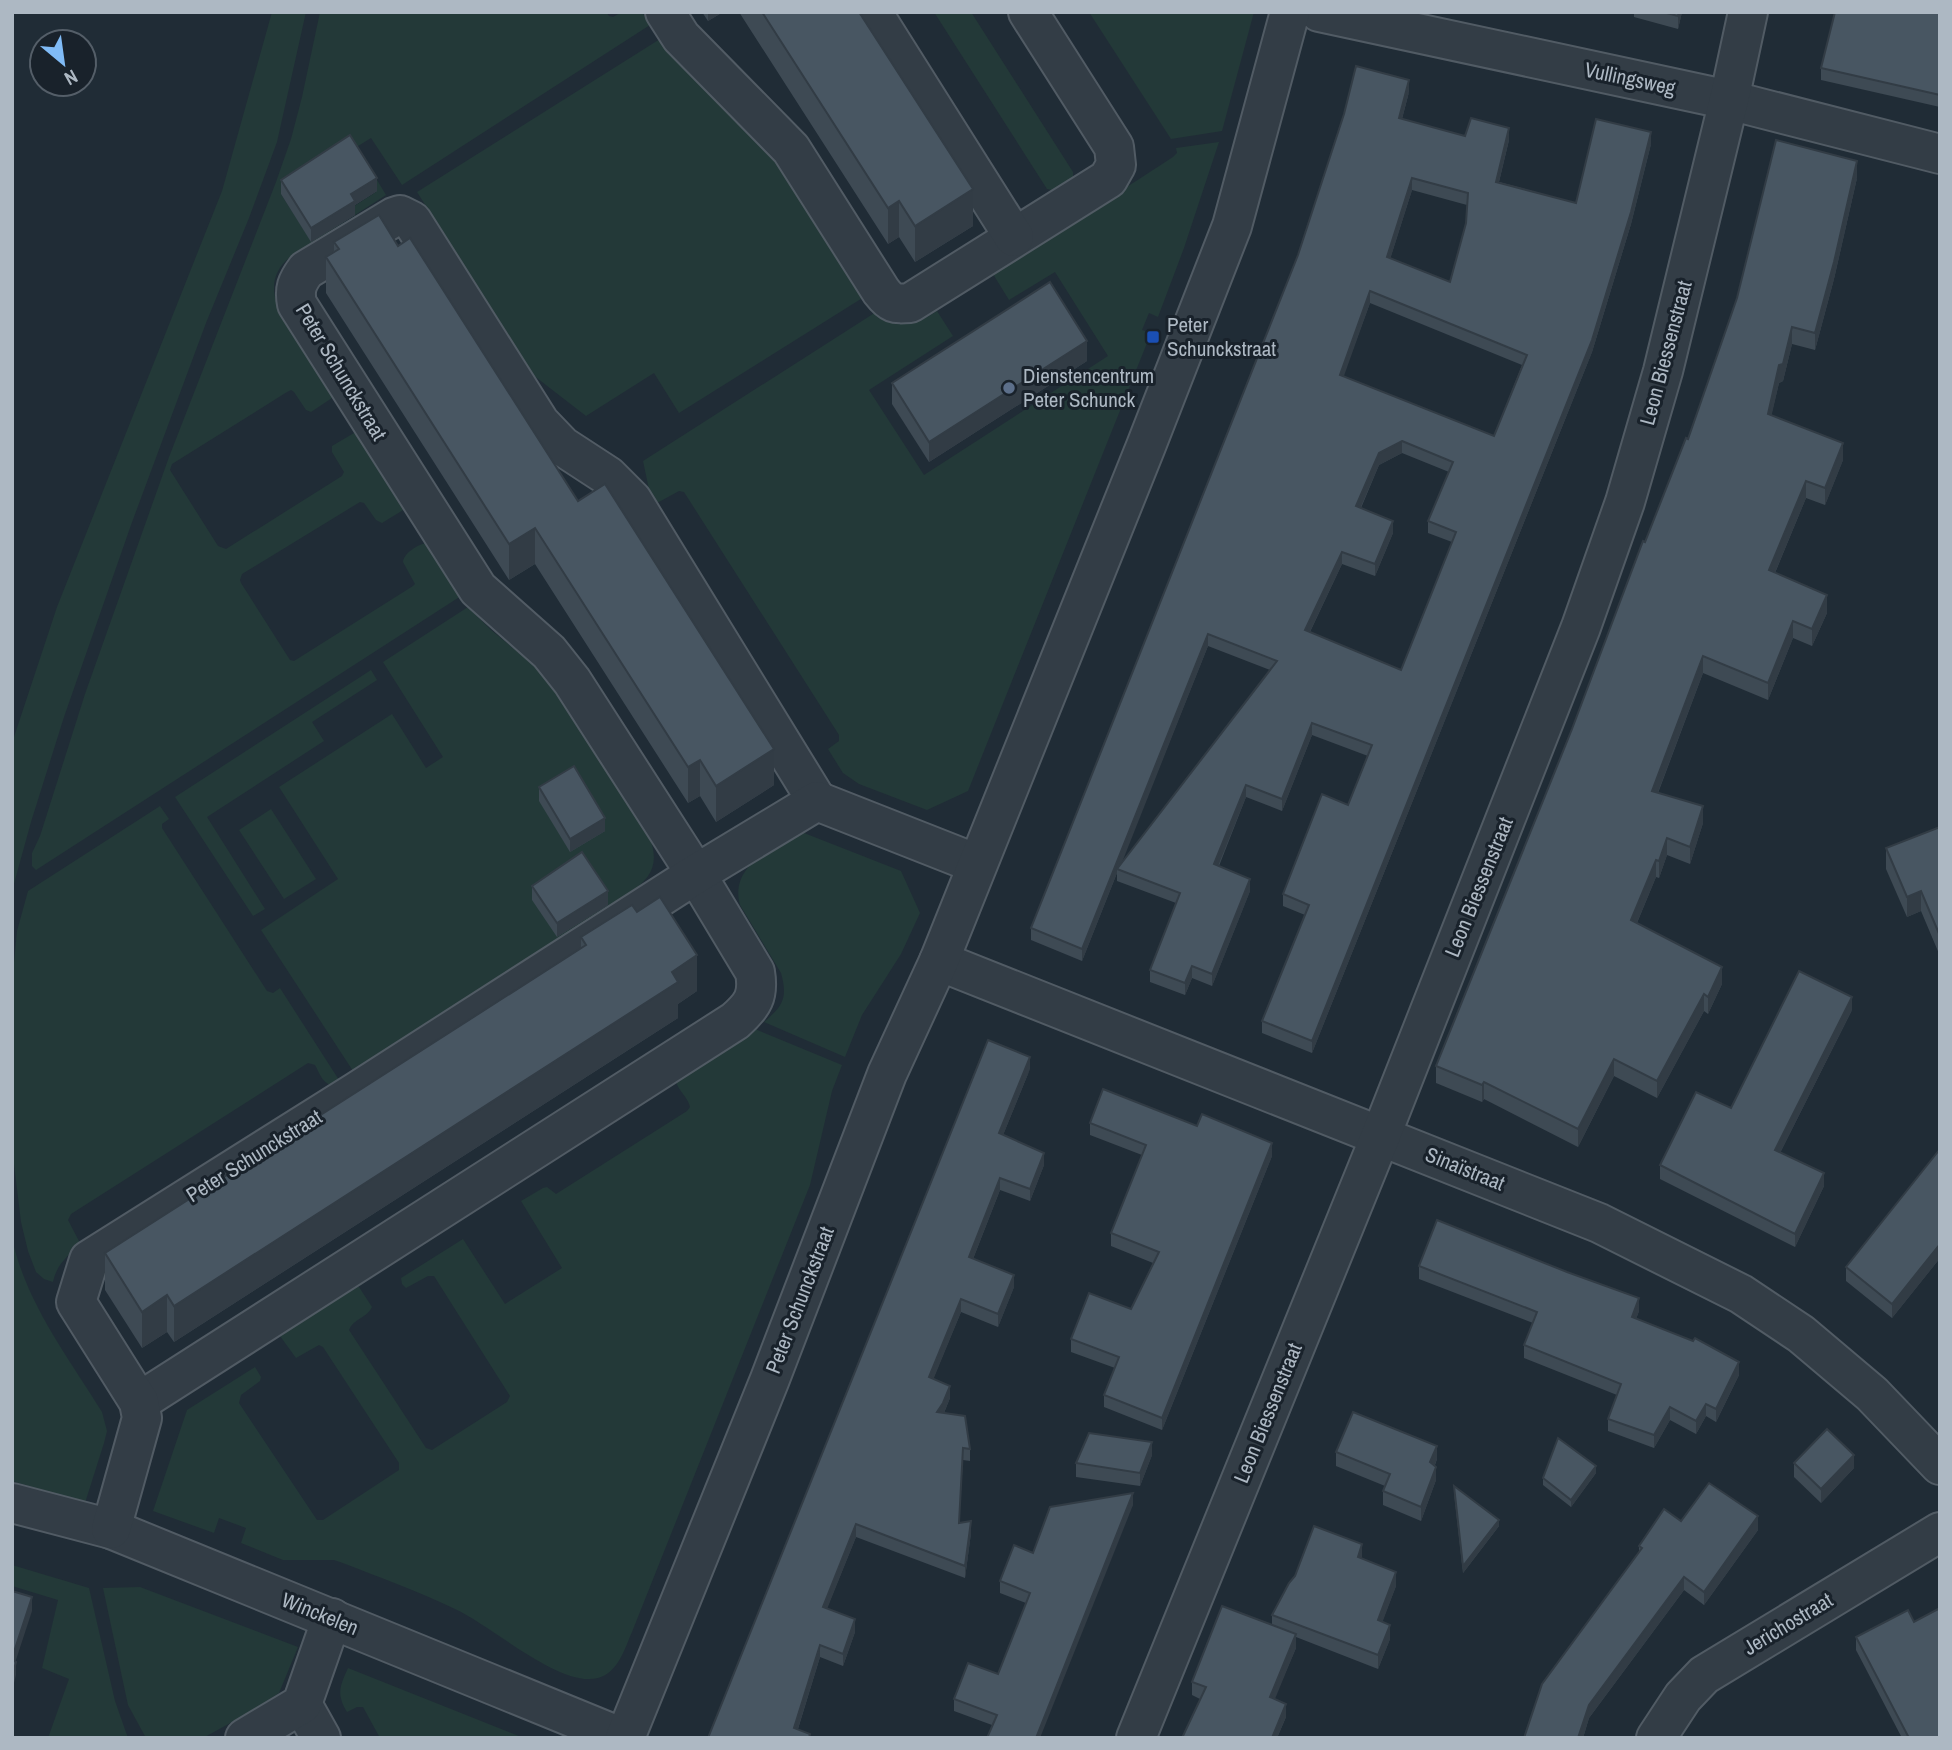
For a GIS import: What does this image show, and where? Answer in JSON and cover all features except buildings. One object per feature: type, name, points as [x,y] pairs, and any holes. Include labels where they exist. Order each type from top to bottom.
[{"type":"street","points":[[665,12],[681,37],[791,149],[888,300],[895,304],[910,303],[1108,179],[1116,165],[1114,147],[1028,12]]},
{"type":"street","points":[[872,12],[1014,237]]},
{"type":"street","name":"Peter Schunckstraat","points":[[624,1738],[770,1379],[889,1070],[939,961],[1232,226],[1290,12]]},
{"type":"street","name":"Vullingsweg","points":[[1319,12],[1729,100],[1940,155]]},
{"type":"street","name":"Leon Biessenstraat","points":[[1136,1738],[1381,1135],[1581,627],[1625,502],[1662,371],[1748,12]]},
{"type":"street","name":"Peter Schunckstraat","points":[[817,801],[632,500],[608,477],[562,446],[540,423],[412,221],[400,215],[387,220],[306,270],[298,281],[295,293],[297,304],[478,589],[548,652],[572,681],[696,874],[755,972],[757,988],[754,1000],[746,1012],[735,1021],[139,1402],[76,1301],[89,1260],[696,874],[817,801]]},
{"type":"street","points":[[817,801],[977,863]]},
{"type":"street","name":"Sinaïstraat","points":[[939,961],[1599,1223],[1741,1294],[1801,1334],[1872,1394],[1940,1465]]},
{"type":"street","points":[[111,1529],[142,1418],[139,1402]]},
{"type":"street","name":"Winckelen","points":[[12,1503],[111,1529],[624,1738]]},
{"type":"street","name":"Jerichostraat","points":[[1656,1738],[1683,1697],[1704,1675],[1940,1532]]},
{"type":"street","points":[[245,1738],[302,1704],[332,1618]]},
{"type":"street","points":[[302,1704],[321,1738]]},
{"type":"green space","points":[[272,12],[306,12],[277,142],[131,525],[64,717],[12,891],[12,743],[57,607],[222,191]]},
{"type":"green space","points":[[320,12],[606,12],[613,17],[622,12],[642,12],[650,25],[402,185],[371,138],[281,194],[308,236],[376,192],[377,180],[386,195],[290,257],[275,279],[274,291],[281,314],[332,398],[311,412],[306,410],[291,390],[172,464],[170,470],[218,546],[226,549],[342,476],[344,472],[332,452],[332,446],[354,433],[403,505],[403,510],[382,523],[360,502],[242,574],[241,583],[290,660],[294,661],[413,586],[415,584],[403,562],[408,553],[422,544],[426,543],[461,596],[36,870],[32,866],[32,853],[40,836],[85,694],[169,457],[291,139]]},
{"type":"green space","points":[[934,12],[971,12],[1073,172],[1073,177],[1052,190],[1047,189]]},
{"type":"green space","points":[[1089,12],[1254,12],[1222,131],[1171,139]]},
{"type":"green space","points":[[660,39],[691,77],[765,143],[864,297],[679,413],[654,373],[586,416],[533,375],[417,192]]},
{"type":"green space","points":[[1219,142],[1158,317],[1149,313],[1142,330],[1151,333],[968,791],[927,810],[859,784],[843,773],[828,749],[839,741],[839,735],[684,492],[679,491],[657,503],[650,494],[643,461],[876,312],[907,323],[921,320],[937,311],[953,336],[869,390],[924,475],[1108,356],[1055,272],[1009,300],[993,274],[1173,157],[1177,153],[1176,148]]},
{"type":"green space","points":[[468,607],[535,666],[556,689],[647,830],[654,859],[644,881],[628,895],[353,1071],[261,930],[338,879],[279,787],[392,714],[426,768],[443,757],[383,662]]},
{"type":"green space","points":[[371,670],[377,680],[312,722],[324,741],[207,817],[265,909],[253,916],[175,797]]},
{"type":"green space","points":[[160,806],[169,819],[162,824],[162,828],[267,991],[273,993],[280,988],[339,1080],[333,1085],[327,1083],[315,1065],[308,1063],[71,1214],[68,1220],[80,1243],[60,1265],[53,1282],[36,1272],[28,1251],[21,1222],[12,1148],[12,983],[17,931],[28,891]]},
{"type":"green space","points":[[271,809],[316,879],[284,899],[239,830]]},
{"type":"green space","points":[[799,831],[901,871],[920,913],[901,954],[862,1015],[845,1057],[764,1022],[780,1006],[784,995],[783,982],[781,973],[740,905],[738,891],[747,869],[766,852]]},
{"type":"green space","points":[[755,1029],[842,1065],[832,1091],[810,1185],[632,1632],[620,1659],[611,1671],[598,1678],[582,1679],[564,1674],[525,1653],[470,1617],[398,1584],[334,1560],[283,1560],[241,1543],[246,1528],[219,1518],[214,1533],[153,1511],[187,1410],[255,1367],[261,1377],[260,1381],[241,1395],[239,1403],[317,1520],[323,1520],[399,1470],[399,1463],[323,1347],[319,1345],[296,1358],[280,1336],[280,1333],[352,1286],[359,1287],[372,1307],[349,1330],[426,1448],[432,1450],[507,1402],[510,1396],[434,1276],[428,1276],[406,1288],[401,1278],[463,1239],[505,1304],[562,1268],[521,1201],[547,1187],[556,1194],[687,1111],[689,1103],[676,1081]]},
{"type":"green space","points":[[12,1238],[18,1262],[38,1307],[102,1412],[107,1431],[85,1503],[12,1481]]},
{"type":"green space","points":[[12,1565],[89,1588],[115,1701],[128,1738],[48,1738],[69,1679],[42,1668],[58,1600],[12,1586]]},
{"type":"green space","points":[[140,1587],[298,1647],[279,1693],[203,1738],[146,1738],[128,1705],[103,1588]]},
{"type":"green space","points":[[348,1668],[524,1738],[380,1738],[363,1707],[347,1712],[341,1700],[340,1690]]},
{"type":"place","name":"Peter Schunckstraat","points":[[1153,337]]},
{"type":"place","name":"Dienstencentrum Peter Schunck","points":[[1009,388]]}]
